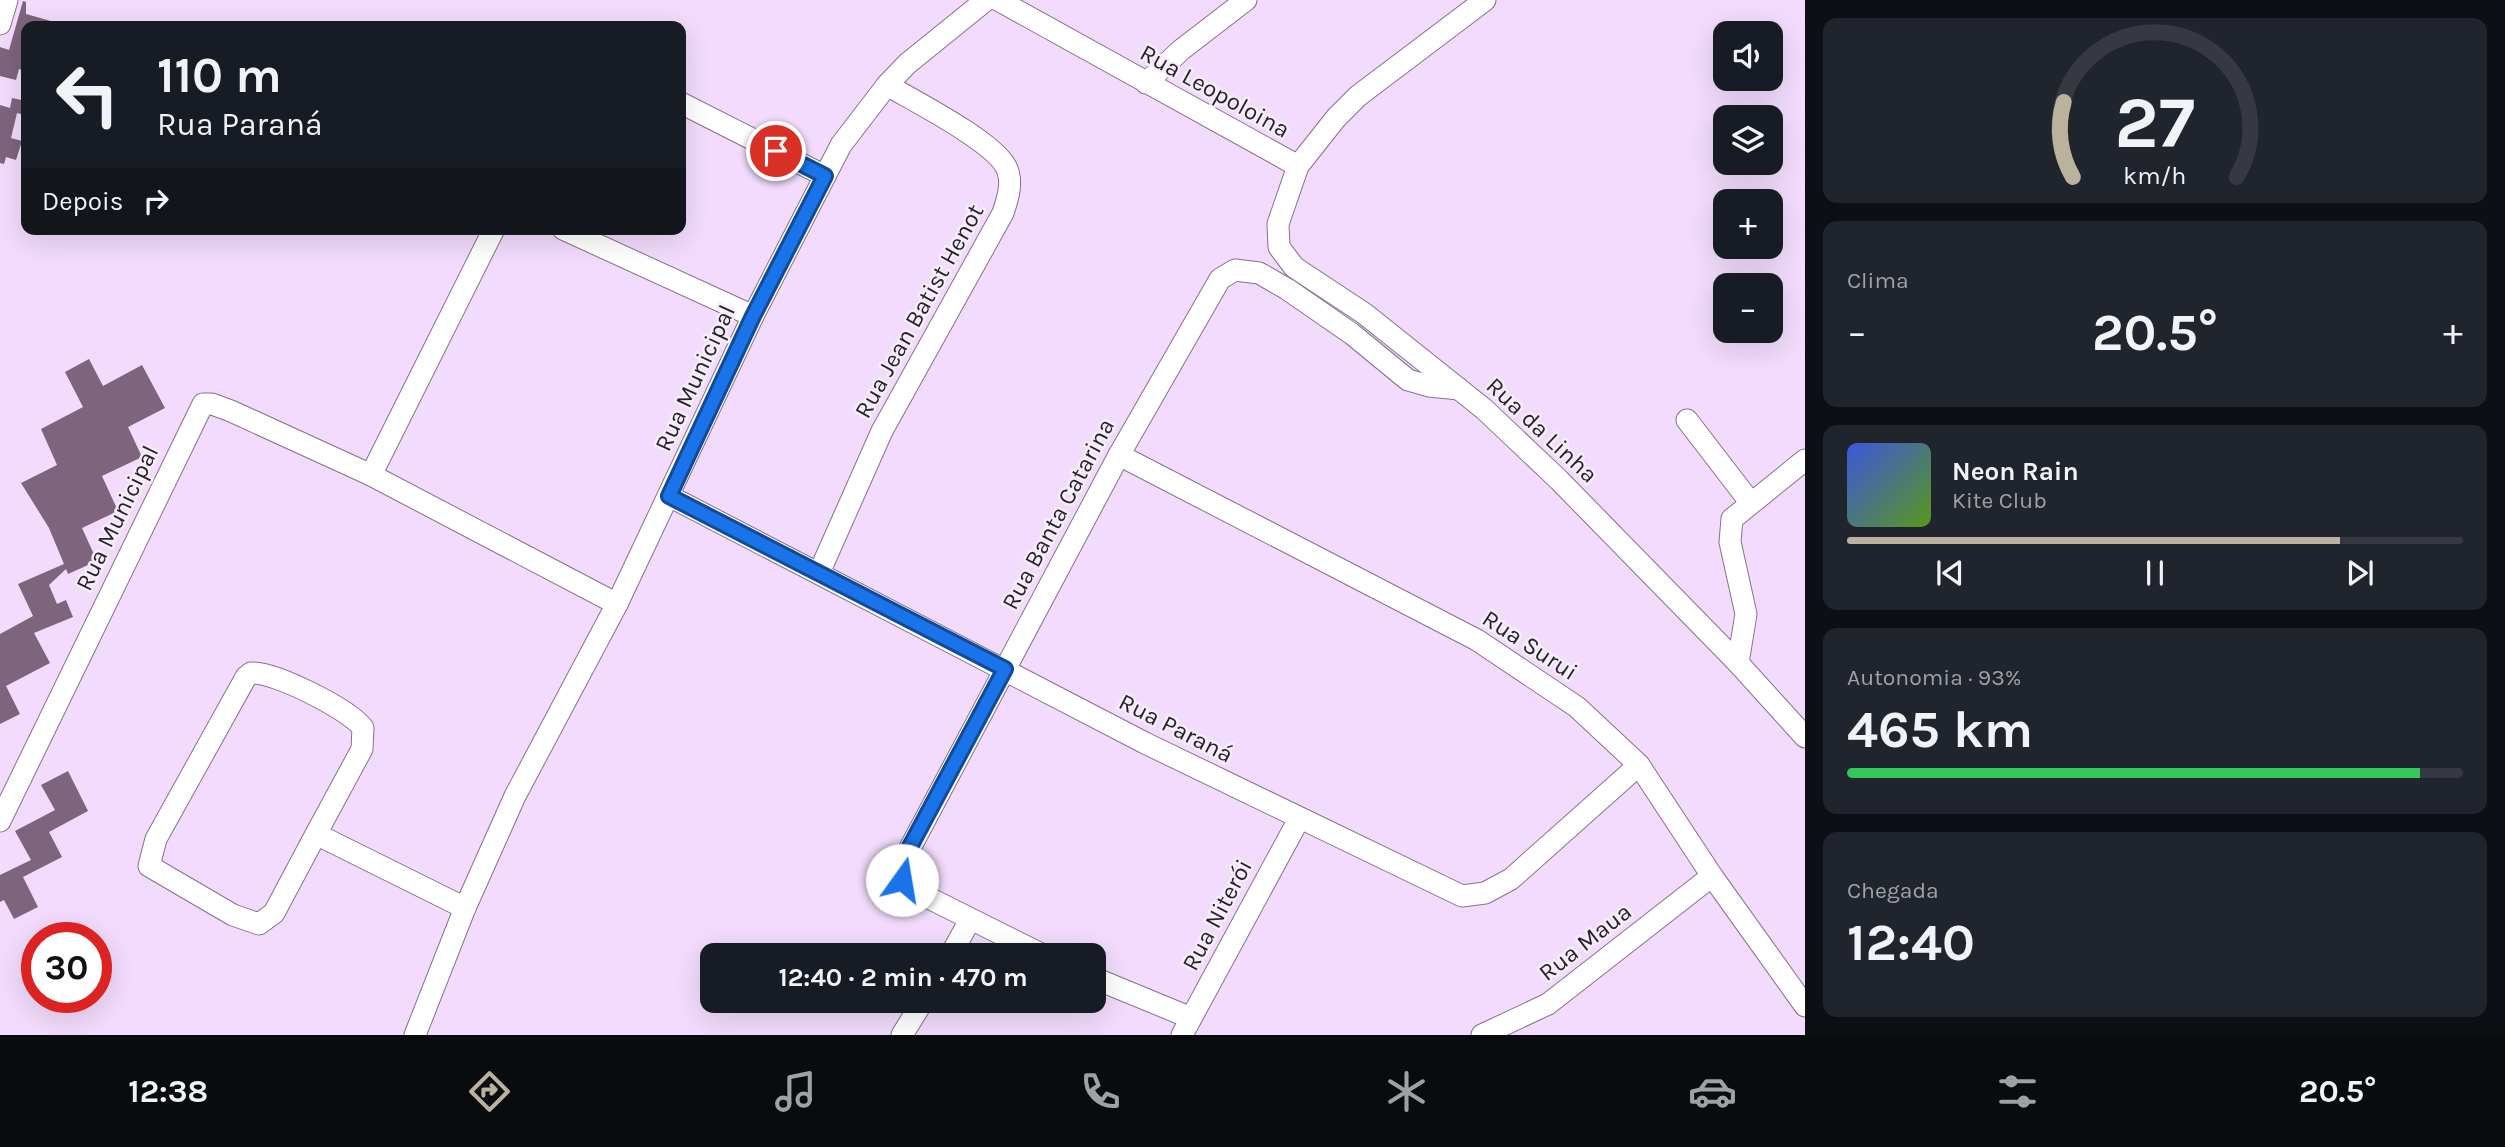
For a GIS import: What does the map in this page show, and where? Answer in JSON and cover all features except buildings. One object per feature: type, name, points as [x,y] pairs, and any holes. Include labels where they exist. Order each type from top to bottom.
[{"type":"street","points":[[0,24],[6,0]]},
{"type":"street","name":"Rua Municipal","points":[[415,1035],[465,908],[515,796],[617,604],[753,316],[841,145],[887,85],[962,7],[986,0]]},
{"type":"street","name":"Rua Leopoloina","points":[[998,0],[1298,166],[1336,118],[1358,96],[1485,0]]},
{"type":"street","points":[[1146,83],[1181,50],[1246,0]]},
{"type":"street","name":"Rua Jean Batist Henot","points":[[819,573],[882,431],[1003,213],[1010,187],[1006,165],[998,158],[966,133],[887,85]]},
{"type":"street","points":[[686,106],[825,176]]},
{"type":"street","name":"Rua da Linha","points":[[1298,166],[1284,203],[1277,234],[1286,260],[1365,314],[1459,388],[1559,480],[1738,663],[1805,737]]},
{"type":"street","points":[[371,475],[491,235]]},
{"type":"street","points":[[577,235],[753,316]]},
{"type":"street","name":"Rua Banta Catarina","points":[[1018,943],[904,884],[901,865],[1119,455],[1216,284],[1236,270],[1259,273],[1352,334],[1408,380],[1429,386],[1459,388]]},
{"type":"street","name":"Rua Municipal","points":[[0,821],[203,404],[212,404],[231,411],[371,475],[617,604]]},
{"type":"street","points":[[1687,420],[1750,502]]},
{"type":"street","name":"Rua Surui","points":[[1119,455],[1477,640],[1577,706],[1639,765],[1712,876],[1805,1006]]},
{"type":"street","points":[[1738,663],[1746,614],[1730,529],[1732,519],[1805,460]]},
{"type":"street","name":"Rua Paraná","points":[[669,496],[1447,892],[1468,897],[1497,888],[1531,864],[1639,765]]},
{"type":"street","points":[[251,673],[268,675],[314,696],[358,720],[363,728],[362,749],[316,834],[274,913],[259,924],[233,915],[149,866],[156,839],[246,677],[251,673]]},
{"type":"street","name":"Rua Niterói","points":[[1187,1027],[1299,819]]},
{"type":"street","points":[[316,834],[465,908]]},
{"type":"street","name":"Rua Maua","points":[[1482,1035],[1528,1016],[1559,996],[1712,876]]},
{"type":"street","points":[[957,943],[970,920]]},
{"type":"street","points":[[1106,984],[1187,1027]]},
{"type":"street","points":[[902,1035],[915,1013]]},
{"type":"route","points":[[776,151],[825,176],[753,316],[669,496],[729,524],[1005,669],[905,856],[901,865],[902,880]]}]
